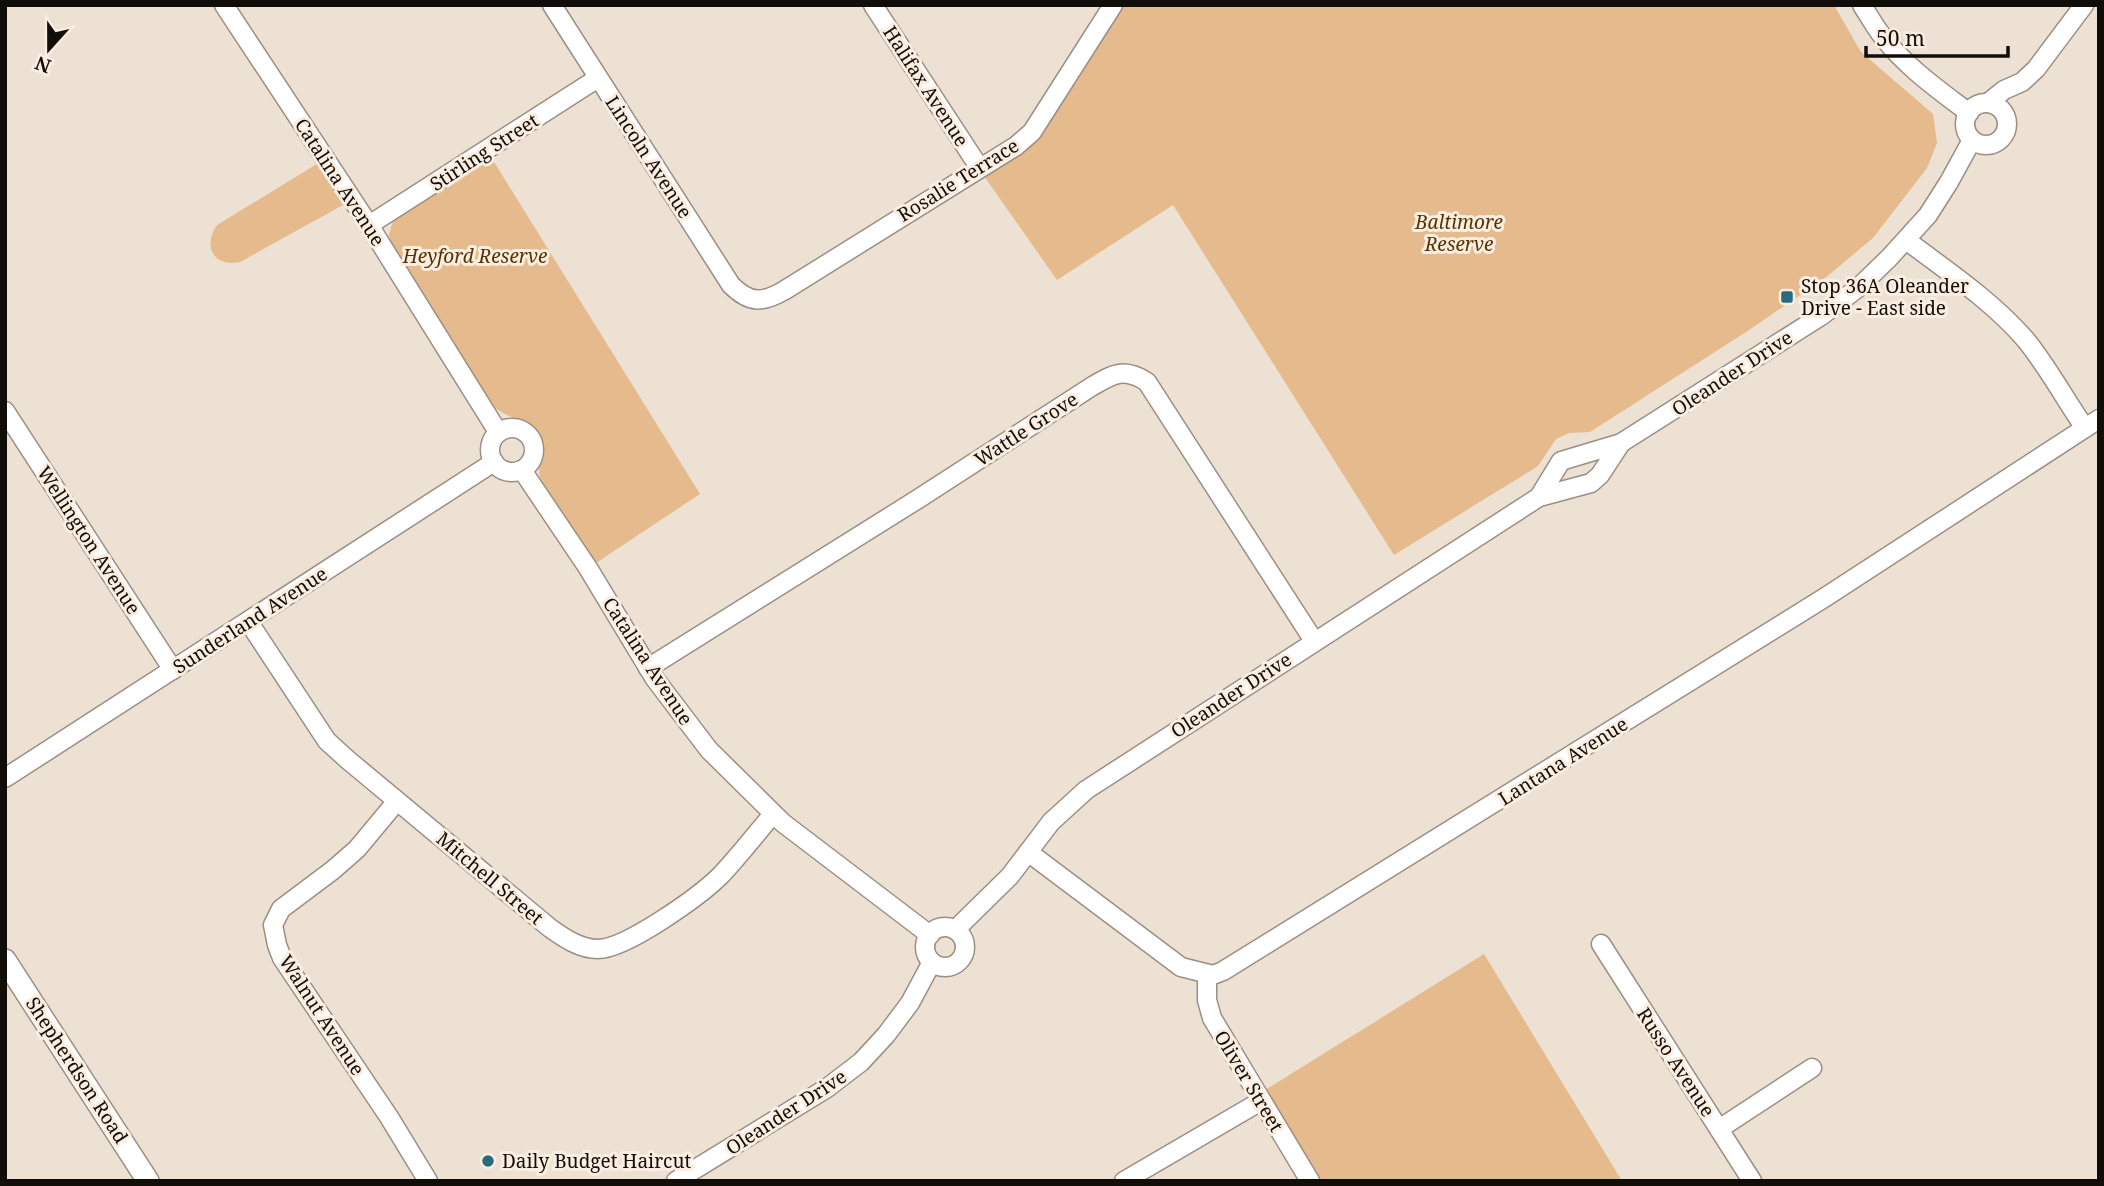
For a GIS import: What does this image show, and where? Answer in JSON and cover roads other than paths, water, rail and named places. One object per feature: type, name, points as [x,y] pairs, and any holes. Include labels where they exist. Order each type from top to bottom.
[{"type":"street","name":"Catalina Avenue","points":[[224,5],[369,225],[498,432]]},
{"type":"street","name":"Lincoln Avenue","points":[[552,5],[731,285],[739,293],[754,299]]},
{"type":"street","name":"Halifax Avenue","points":[[873,5],[979,167]]},
{"type":"street","name":"Rosalie Terrace","points":[[754,299],[764,300],[785,290],[1016,146],[1032,132],[1113,5]]},
{"type":"street","points":[[1863,5],[1894,50],[1969,113]]},
{"type":"street","points":[[2022,82],[2004,90],[1988,103],[1978,105],[1969,113],[1965,125],[1972,140],[1990,145],[2007,132],[2006,116],[2022,82],[2044,60],[2084,5]]},
{"type":"street","name":"Stirling Street","points":[[369,225],[598,78]]},
{"type":"street","points":[[1988,103],[2002,110],[2006,116]]},
{"type":"street","name":"Oleander Drive","points":[[1539,497],[1561,461],[1621,443],[1821,316],[1859,287],[1928,215],[1972,140]]},
{"type":"street","points":[[1906,240],[2003,316],[2027,341],[2092,424]]},
{"type":"street","name":"Wattle Grove","points":[[648,668],[1110,375],[1122,373],[1136,375],[1147,382],[1314,641]]},
{"type":"street","name":"Wellington Avenue","points":[[5,411],[173,670]]},
{"type":"street","name":"Lantana Avenue","points":[[1207,974],[1223,971],[1333,905],[1824,598],[2092,424]]},
{"type":"street","points":[[513,427],[529,434],[535,449],[534,457],[522,470],[505,471],[494,462],[490,449],[491,441],[498,432],[513,427]]},
{"type":"street","name":"Oleander Drive","points":[[955,930],[1010,876],[1051,822],[1086,790],[1539,497],[1591,483],[1600,475],[1621,443]]},
{"type":"street","name":"Sunderland Avenue","points":[[5,778],[494,462]]},
{"type":"street","name":"Catalina Avenue","points":[[522,470],[588,568],[648,668],[709,750],[773,814],[930,935]]},
{"type":"street","name":"Mitchell Street","points":[[248,621],[327,741],[550,928],[578,945],[599,949],[623,942],[682,906],[720,876],[773,814]]},
{"type":"street","name":"Walnut Avenue","points":[[397,801],[357,849],[281,909],[273,925],[282,958],[389,1117],[428,1181]]},
{"type":"street","points":[[1028,852],[1164,956],[1181,967],[1207,974]]},
{"type":"street","points":[[942,928],[955,930],[965,943],[963,957],[950,967],[942,967],[932,962],[926,951],[926,942],[930,935],[942,928]]},
{"type":"street","name":"Russo Avenue","points":[[1601,944],[1752,1181]]},
{"type":"street","name":"Shepherdson Road","points":[[5,960],[148,1181]]},
{"type":"street","name":"Oleander Drive","points":[[676,1181],[827,1088],[861,1062],[911,1003],[932,962]]},
{"type":"street","name":"Oliver Street","points":[[1207,974],[1207,1000],[1212,1018],[1310,1181]]},
{"type":"street","points":[[1718,1129],[1812,1068]]},
{"type":"street","points":[[1124,1181],[1261,1101]]},
{"type":"place","name":"Stop 36A Oleander Drive - East side","points":[[1787,297]]},
{"type":"place","name":"Daily Budget Haircut","points":[[488,1161]]},
{"type":"park label","name":"Baltimore Reserve","points":[[1459,233]]},
{"type":"park label","name":"Heyford Reserve","points":[[475,256]]}]
